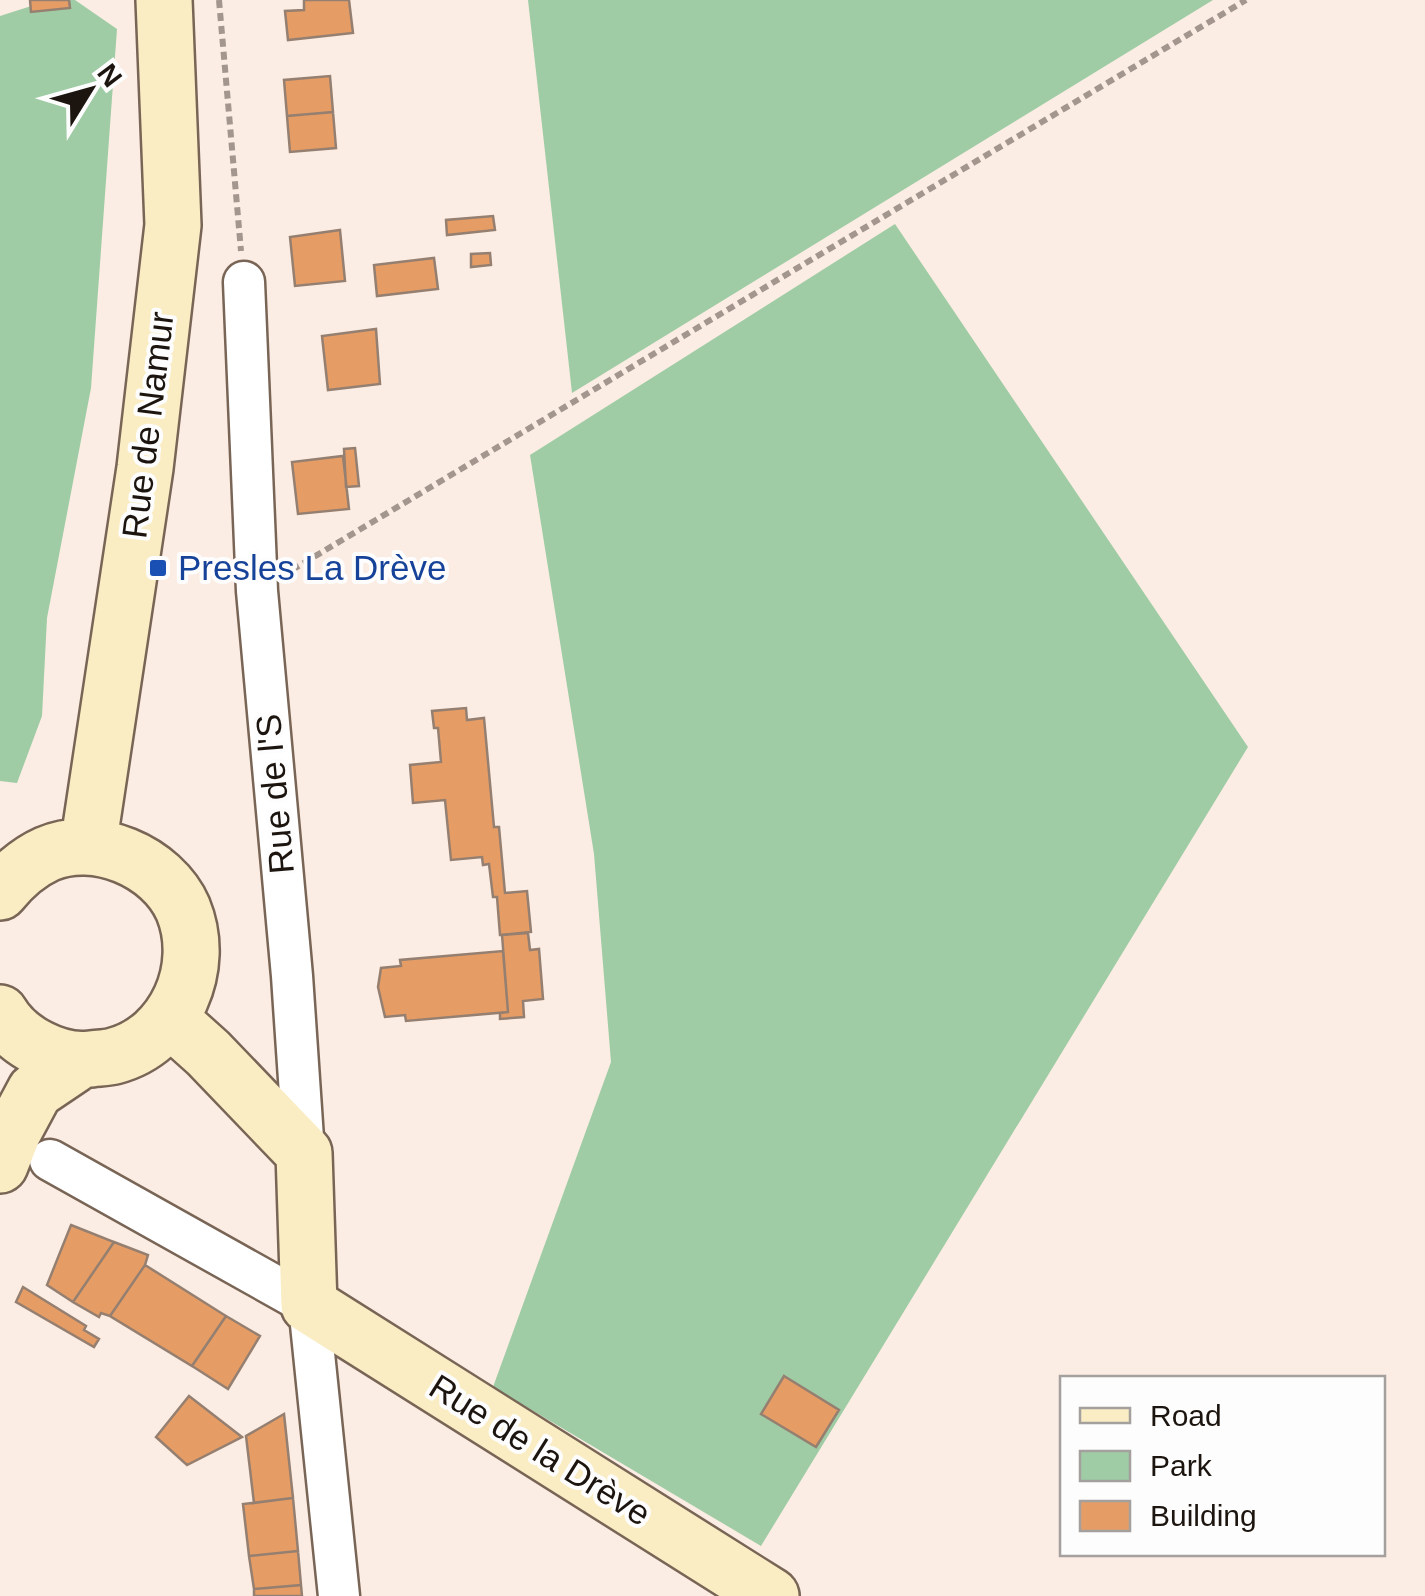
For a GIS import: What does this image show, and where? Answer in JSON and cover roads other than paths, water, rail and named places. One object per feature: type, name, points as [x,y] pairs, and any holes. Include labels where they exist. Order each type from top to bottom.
[{"type":"main road","name":"Rue de Namur","points":[[88,846],[145,468],[173,225],[164,0]]},
{"type":"main road","points":[[0,892],[15,873],[49,853],[88,846],[126,855],[159,876],[182,908],[192,946],[188,984],[170,1019],[146,1042],[114,1056],[81,1060],[40,1050],[4,1019]]},
{"type":"main road","points":[[0,1087],[4,1019]]},
{"type":"main road","points":[[170,1019],[304,1152]]},
{"type":"main road","points":[[25,1162],[13,1132],[35,1090],[81,1060]]},
{"type":"main road","name":"Rue de l'S","points":[[304,1152],[309,1305]]},
{"type":"main road","name":"Rue de la Drève","points":[[309,1305],[771,1596]]},
{"type":"street","name":"Rue de l'S","points":[[244,282],[257,591],[304,1152]]},
{"type":"street","points":[[25,1162],[309,1305]]},
{"type":"street","name":"Rue de l'S","points":[[309,1305],[340,1596]]},
{"type":"place","name":"Presles La Drève","points":[[158,568]]}]
